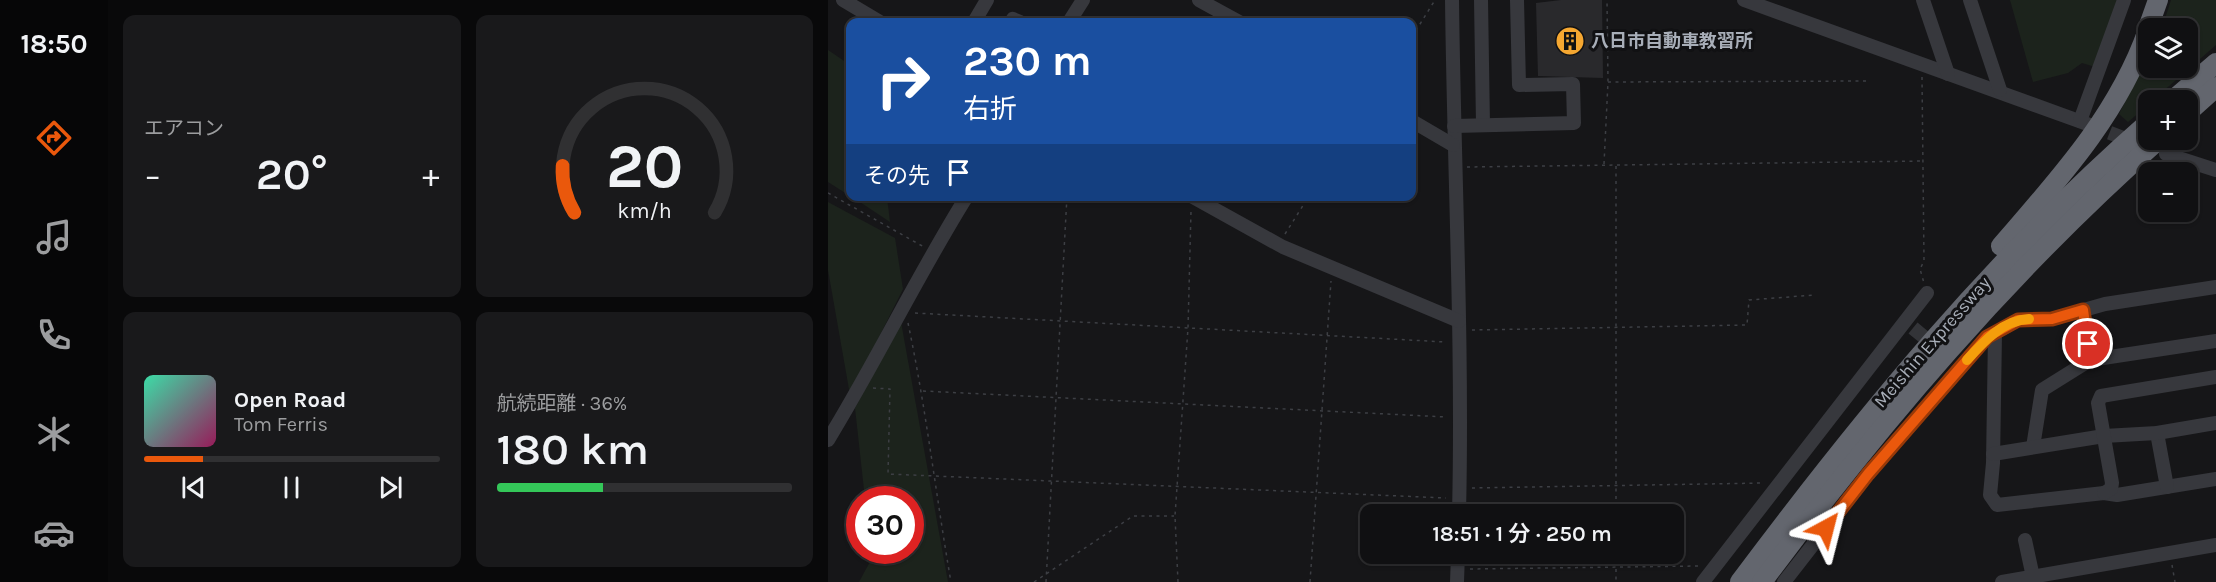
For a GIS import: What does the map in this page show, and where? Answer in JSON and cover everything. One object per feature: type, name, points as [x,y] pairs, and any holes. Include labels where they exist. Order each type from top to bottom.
[{"type":"highway","points":[[2152,18],[2158,0]]},
{"type":"highway","points":[[1835,456],[1982,268],[2080,155],[2115,102],[2138,51]]},
{"type":"highway","points":[[2185,90],[2216,63]]},
{"type":"highway","points":[[2198,103],[2216,87]]},
{"type":"highway","name":"Meishin Expressway","points":[[1740,582],[1835,456],[1907,367],[1970,297],[2062,202],[2138,132]]},
{"type":"highway","name":"Meishin Expressway","points":[[1762,582],[1849,467],[1945,352],[2037,254],[2158,150]]},
{"type":"street","points":[[843,0],[873,18]]},
{"type":"street","points":[[976,18],[987,0]]},
{"type":"street","points":[[1072,18],[1083,0]]},
{"type":"street","points":[[1199,0],[1232,18]]},
{"type":"street","points":[[1452,0],[1454,145],[1458,224],[1459,504]]},
{"type":"street","points":[[1480,0],[1483,125]]},
{"type":"street","points":[[1454,126],[1574,123],[1574,84],[1519,85],[1516,0]]},
{"type":"street","points":[[1744,0],[1948,74],[2000,90],[2085,123],[2124,0]]},
{"type":"street","points":[[1923,0],[1948,74]]},
{"type":"street","points":[[1970,0],[2000,90]]},
{"type":"street","points":[[1416,123],[1454,145]]},
{"type":"street","points":[[2169,150],[2216,170]]},
{"type":"street","points":[[828,440],[905,308],[932,252],[964,201]]},
{"type":"street","points":[[1198,201],[1278,245],[1459,331]]},
{"type":"street","points":[[1784,582],[1957,363],[1987,337],[2018,320],[2052,319],[2116,302],[2216,287]]},
{"type":"street","points":[[1704,582],[1780,483],[1909,325],[1927,293]]},
{"type":"street","points":[[2083,310],[2090,360]]},
{"type":"street","points":[[1995,333],[1994,454],[1990,495],[1997,505],[2104,493],[2117,495],[2216,479]]},
{"type":"street","points":[[2033,447],[2042,390],[2090,360],[2216,341]]},
{"type":"street","points":[[2104,493],[2111,489],[2112,483],[2098,404],[2102,396],[2216,377]]},
{"type":"street","points":[[1994,454],[2104,436],[2157,433],[2216,423]]},
{"type":"street","points":[[2157,433],[2167,487]]},
{"type":"street","points":[[2025,540],[2033,577]]},
{"type":"street","points":[[2002,582],[2216,545]]},
{"type":"path","points":[[1416,31],[1435,0]]},
{"type":"path","points":[[1604,165],[1608,82],[1607,0]]},
{"type":"path","points":[[1921,64],[1924,261],[1920,269],[1927,293]]},
{"type":"path","points":[[1608,82],[1867,81]]},
{"type":"path","points":[[1455,167],[1923,161]]},
{"type":"path","points":[[1616,165],[1616,504]]},
{"type":"path","points":[[828,192],[932,252]]},
{"type":"path","points":[[1047,582],[1062,321],[1066,201]]},
{"type":"path","points":[[1178,582],[1175,516],[1188,328],[1191,201]]},
{"type":"path","points":[[1278,245],[1306,201]]},
{"type":"path","points":[[1310,582],[1332,270]]},
{"type":"path","points":[[951,582],[932,477],[922,391],[905,308],[1062,321],[1188,328],[1459,331],[1747,325],[1749,300],[1814,295]]},
{"type":"path","points":[[860,388],[890,389],[888,474],[1317,494],[1459,493],[1616,484],[1780,483]]},
{"type":"path","points":[[922,391],[1459,417]]},
{"type":"path","points":[[1034,582],[1133,516],[1175,516]]},
{"type":"path","points":[[2170,553],[2175,582]]},
{"type":"path","points":[[1616,564],[1616,582]]},
{"type":"path","points":[[1457,575],[1716,565]]},
{"type":"shaded area","points":[[2010,0],[2119,0],[2095,67],[2082,63],[2068,73],[2033,82]]},
{"type":"shaded area","points":[[2171,0],[2216,0],[2216,45],[2198,61],[2198,18],[2165,18]]},
{"type":"shaded area","points":[[828,50],[846,62],[846,193],[828,182]]},
{"type":"shaded area","points":[[2138,76],[2138,78],[2178,78],[2164,90],[2138,90],[2138,114],[2128,122],[2119,114]]},
{"type":"shaded area","points":[[858,201],[887,201],[890,222]]},
{"type":"shaded area","points":[[828,202],[895,238],[903,289],[850,395],[828,270]]},
{"type":"shaded area","points":[[901,322],[948,582],[859,582],[869,564],[924,564],[924,486],[864,486],[855,408]]},
{"type":"building","name":"八日市自動車教習所","points":[[1561,0],[1602,0],[1603,78],[1538,76],[1536,3]]},
{"type":"tunnel","points":[[2090,125],[2136,143]]},
{"type":"tunnel","points":[[1913,328],[1937,348]]},
{"type":"slow traffic","points":[[1967,360],[1987,337],[2018,320],[2029,319]]},
{"type":"place","name":"八日市自動車教習所","points":[[1570,41]]},
{"type":"route","points":[[1826,528],[1868,474],[1987,337],[2018,320],[2052,319],[2083,310],[2088,344]]}]
